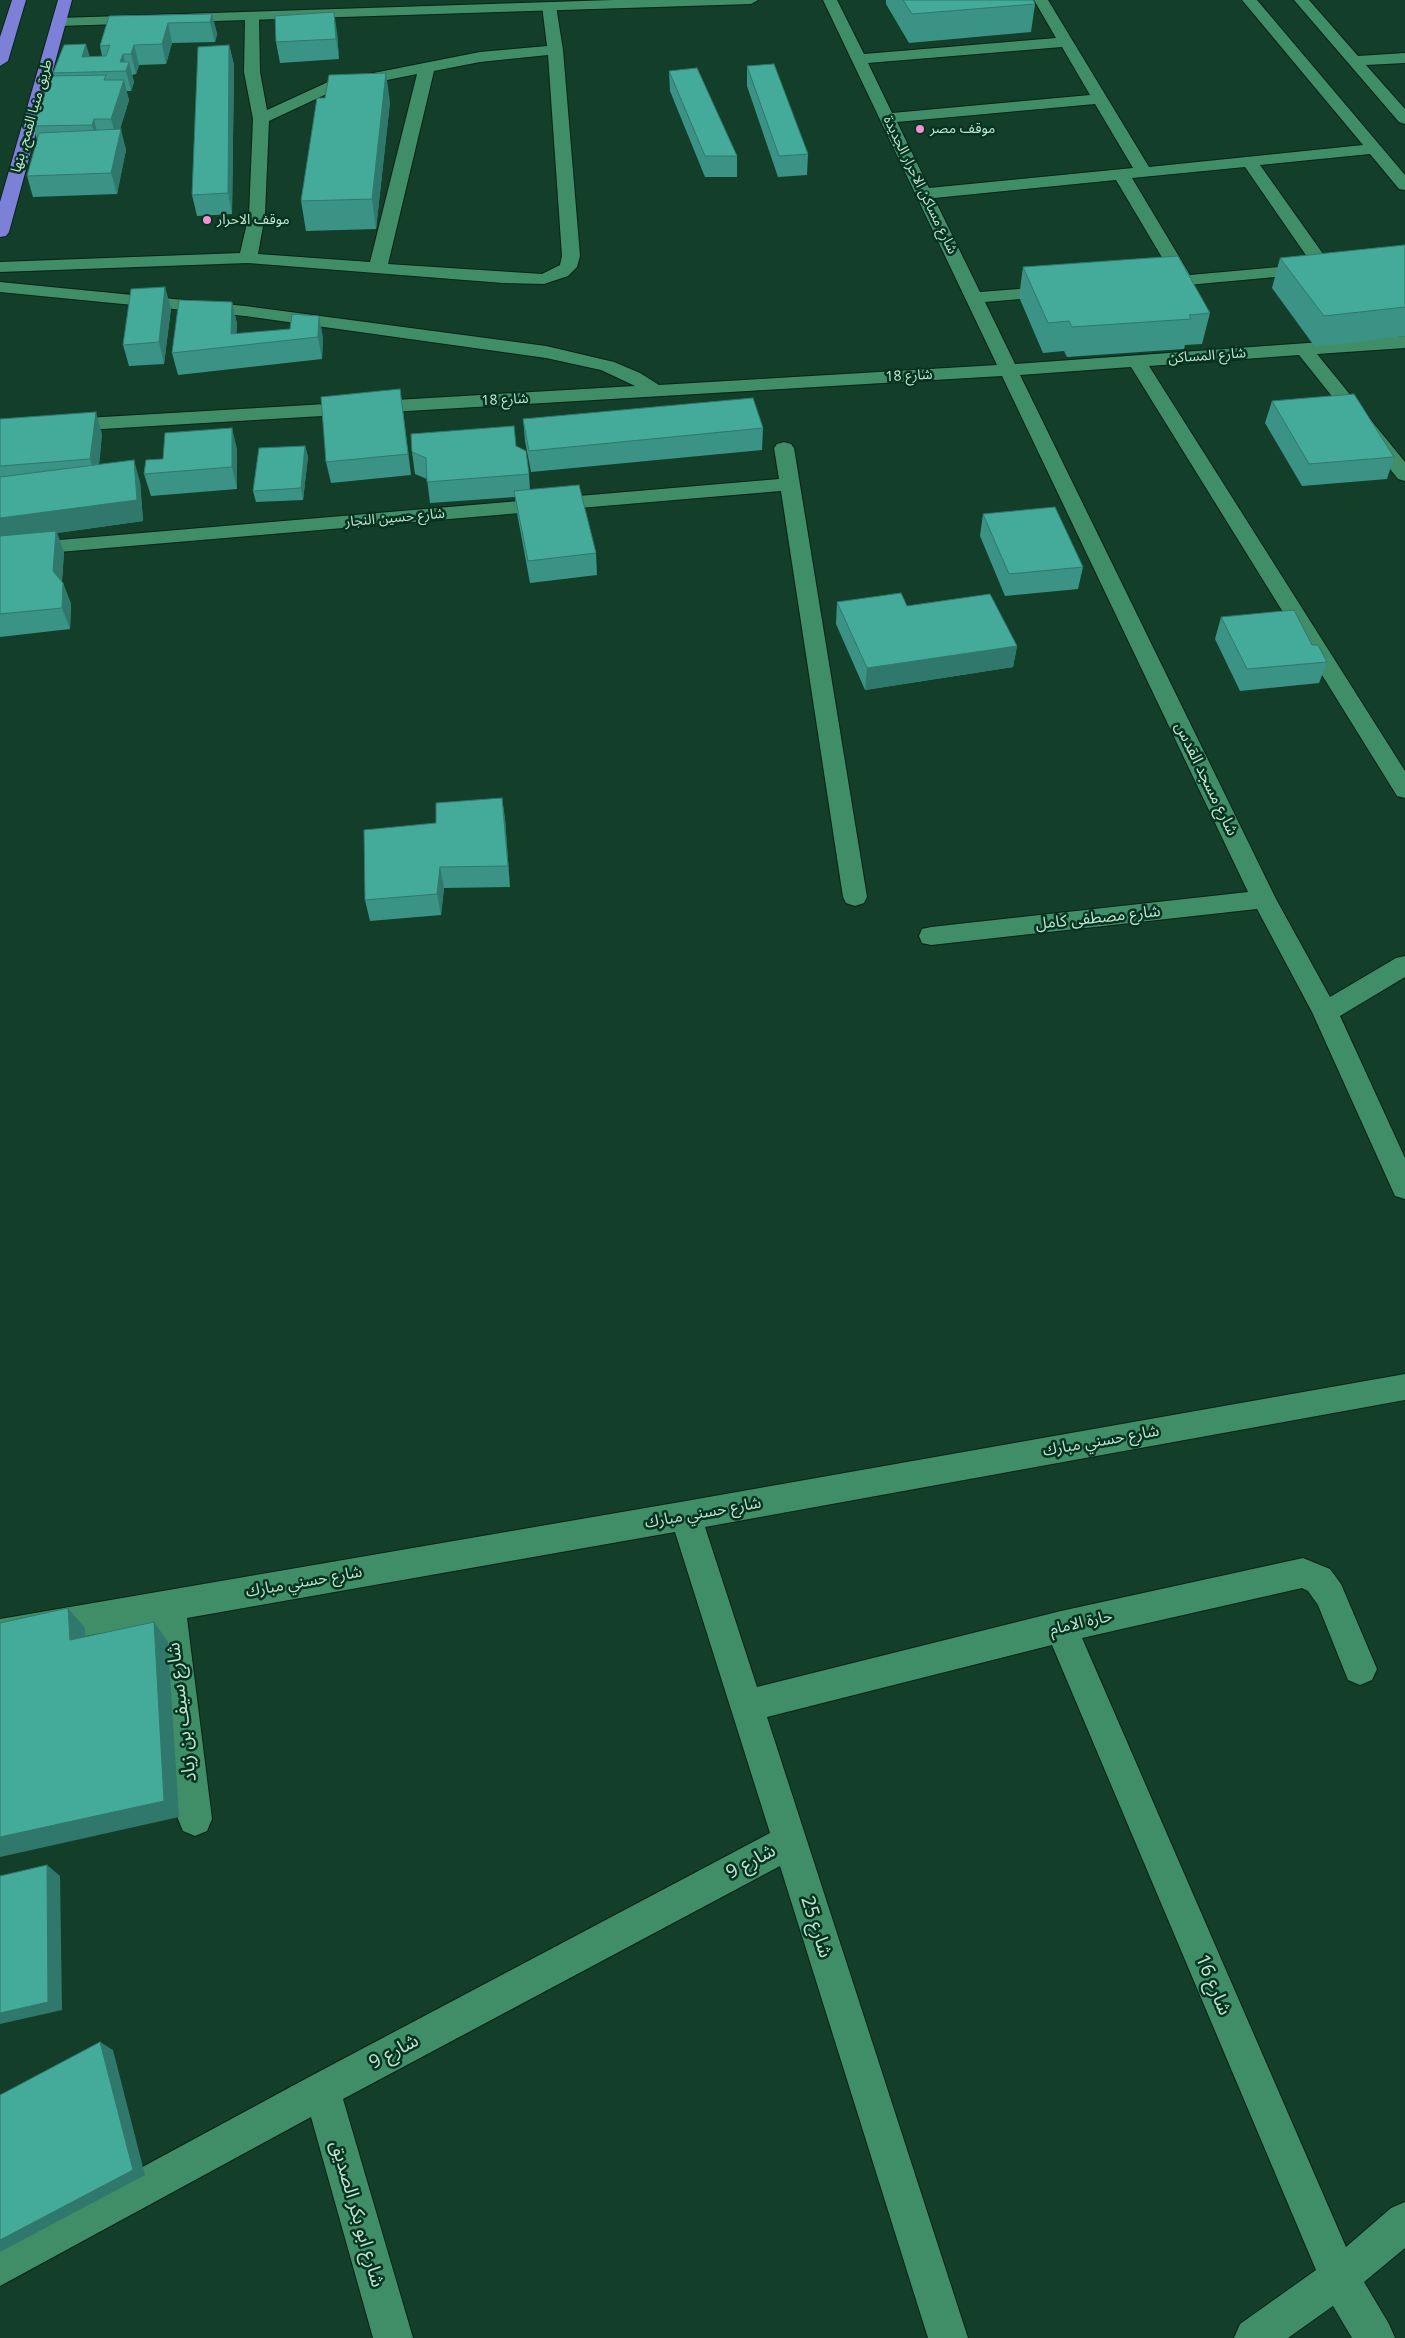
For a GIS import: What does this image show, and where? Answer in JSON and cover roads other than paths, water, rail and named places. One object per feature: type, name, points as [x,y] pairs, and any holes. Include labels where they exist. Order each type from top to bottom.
[{"type":"highway","points":[[0,61],[19,0]]},
{"type":"highway","name":"طريق منيا القمح, بنها","points":[[0,232],[65,0]]},
{"type":"street","points":[[59,22],[751,0]]},
{"type":"street","name":"شارع مساكن الاحرار الجديدة","points":[[830,0],[1009,370]]},
{"type":"street","points":[[1040,0],[1144,172]]},
{"type":"street","points":[[1249,0],[1405,185]]},
{"type":"street","points":[[1301,0],[1405,119]]},
{"type":"street","points":[[0,267],[248,258],[534,279],[554,276],[568,267],[571,256],[555,50],[549,6]]},
{"type":"street","points":[[248,258],[257,215],[261,119],[252,72],[252,16]]},
{"type":"street","points":[[859,59],[1066,42]]},
{"type":"street","points":[[261,119],[328,88],[427,66],[480,57],[555,50]]},
{"type":"street","points":[[1355,62],[1405,58]]},
{"type":"street","points":[[378,267],[427,66]]},
{"type":"street","points":[[888,118],[1100,99]]},
{"type":"street","points":[[924,194],[1374,149]]},
{"type":"street","points":[[1249,161],[1324,268]]},
{"type":"street","points":[[1121,174],[1184,280]]},
{"type":"street","points":[[1137,284],[1342,266]]},
{"type":"street","points":[[0,287],[245,311],[546,352],[606,366],[633,377],[656,391]]},
{"type":"street","points":[[974,298],[1070,290]]},
{"type":"street","name":"شارع المساكن","points":[[1009,370],[1405,342]]},
{"type":"street","points":[[1304,349],[1405,475]]},
{"type":"street","points":[[1137,361],[1405,790]]},
{"type":"street","name":"شارع 18","points":[[0,429],[1009,370]]},
{"type":"street","name":"شارع مسجد القدس","points":[[1009,370],[1264,899],[1325,1012],[1405,1188]]},
{"type":"street","points":[[784,448],[855,897]]},
{"type":"street","name":"شارع حسين النجار","points":[[0,552],[790,484]]},
{"type":"street","name":"شارع مصطفى كامل","points":[[931,936],[1264,899]]},
{"type":"street","points":[[1325,1012],[1405,966]]},
{"type":"street","name":"شارع حسني مبارك","points":[[0,1635],[686,1516],[1405,1387]]},
{"type":"street","name":"شارع 25","points":[[686,1516],[948,2338]]},
{"type":"street","name":"حارة الامام","points":[[746,1706],[1061,1627],[1303,1572],[1319,1580],[1330,1595],[1360,1669]]},
{"type":"street","name":"شارع سيف بن زياد","points":[[169,1606],[195,1819]]},
{"type":"street","name":"شارع 16","points":[[1061,1627],[1338,2278],[1376,2338]]},
{"type":"street","name":"شارع 9","points":[[0,2266],[322,2090],[789,1842]]},
{"type":"street","name":"شارع ابو بكر الصديق","points":[[322,2090],[393,2338]]},
{"type":"street","points":[[1254,2338],[1338,2278],[1405,2222]]},
{"type":"place","name":"موقف مصر","points":[[920,129]]},
{"type":"place","name":"موقف الاحرار","points":[[207,220]]}]
